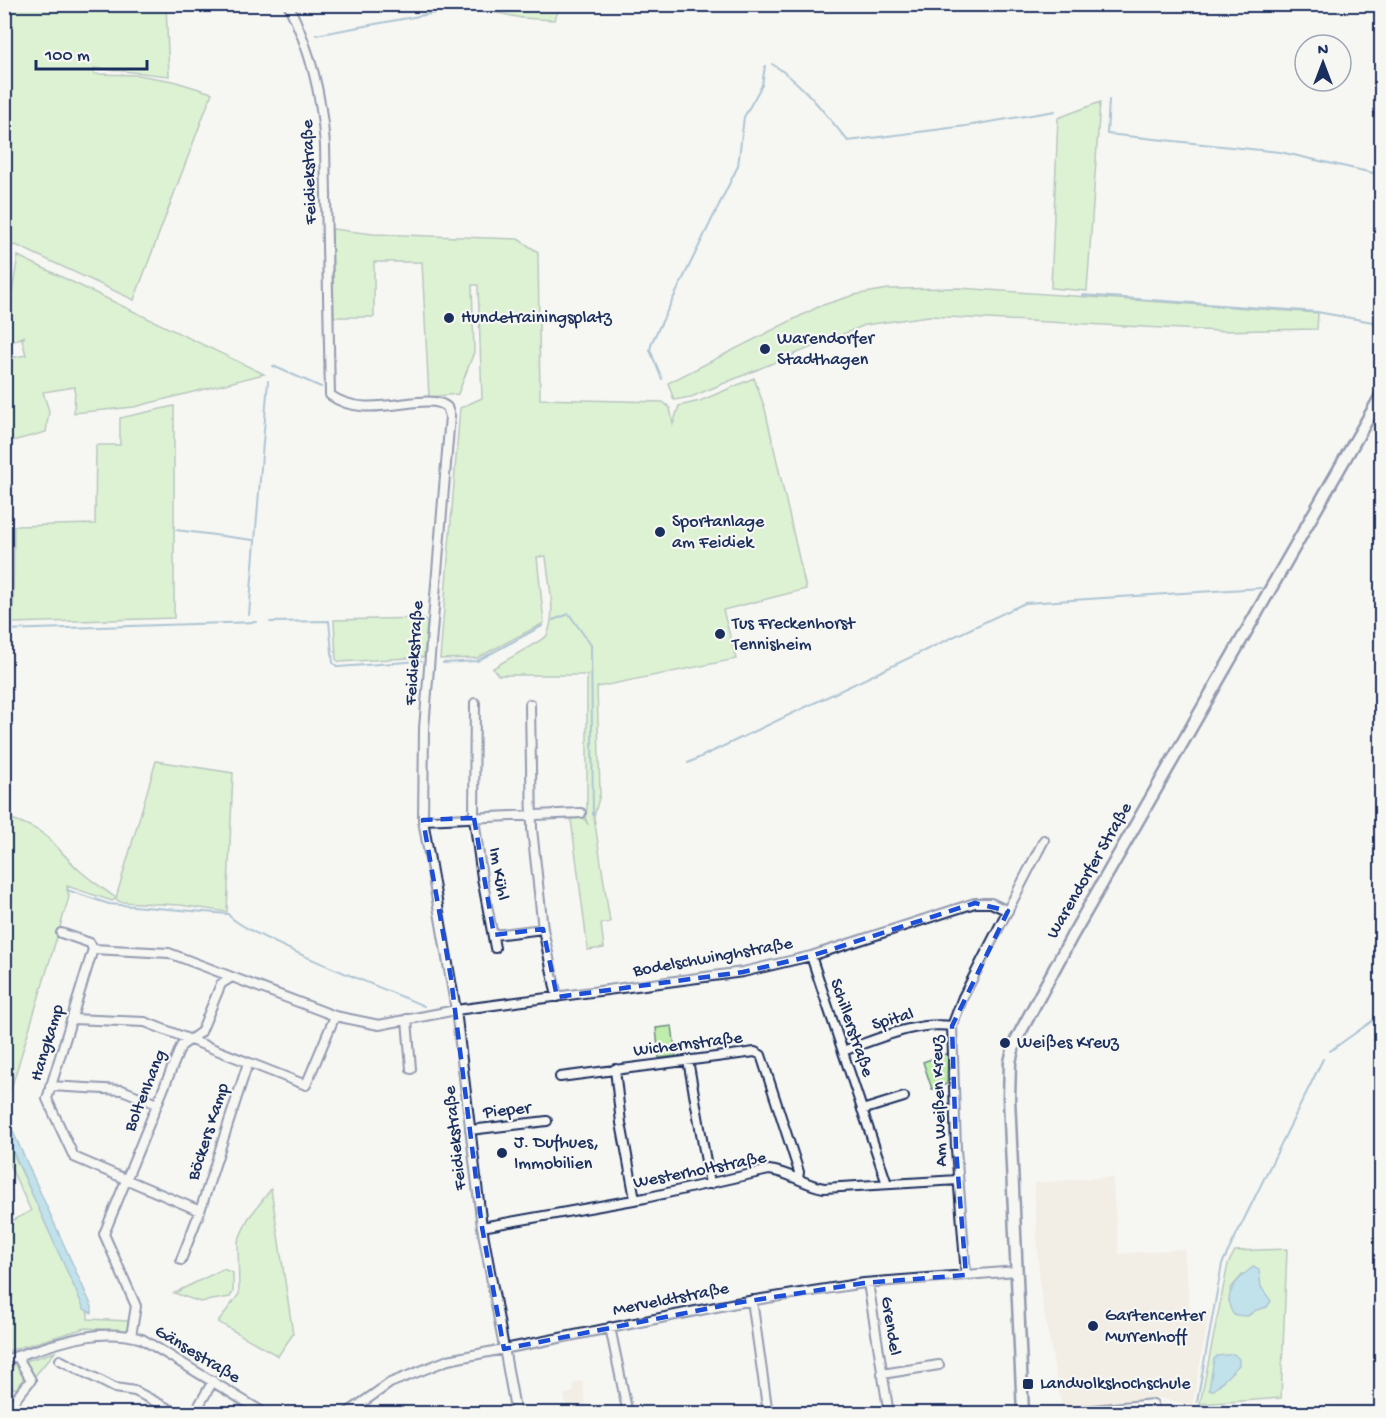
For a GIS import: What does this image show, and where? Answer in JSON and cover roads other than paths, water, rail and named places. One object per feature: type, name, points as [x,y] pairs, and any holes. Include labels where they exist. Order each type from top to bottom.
[{"type":"main road","name":"Warendorfer Straße","points":[[1023,1413],[1009,1083],[1015,1042],[1056,965],[1382,394]]},
{"type":"street","name":"Feidiekstraße","points":[[288,4],[316,76],[322,105],[326,155],[330,395],[353,407],[370,408],[436,402],[447,407],[450,416],[423,728],[423,820],[456,1010],[482,1227],[516,1413]]},
{"type":"street","name":"Im Kühl","points":[[475,703],[474,818],[495,948]]},
{"type":"street","name":"Im Kühl","points":[[531,705],[533,816],[543,929],[548,955],[552,963],[557,997]]},
{"type":"street","points":[[423,820],[581,813]]},
{"type":"street","name":"Am Weißen Kreuz","points":[[966,1275],[952,1083],[952,1026],[963,997],[1044,840]]},
{"type":"street","name":"Bodelschwinghstraße","points":[[456,1010],[743,972],[811,956],[975,903],[991,903],[1008,911]]},
{"type":"street","points":[[494,934],[543,929]]},
{"type":"street","points":[[61,933],[90,943],[93,949],[169,953],[335,1016],[379,1025],[456,1010]]},
{"type":"street","name":"Hangkamp","points":[[93,949],[47,1099],[74,1157],[125,1181]]},
{"type":"street","name":"Schillerstraße","points":[[811,956],[887,1184]]},
{"type":"street","name":"Boltenhang","points":[[131,1336],[136,1306],[104,1234],[181,1046],[201,1032],[221,984],[232,976]]},
{"type":"street","points":[[72,1019],[145,1022],[306,1085],[335,1016]]},
{"type":"street","points":[[407,1019],[411,1069]]},
{"type":"street","name":"Spital","points":[[843,1051],[901,1031],[936,1023],[952,1026]]},
{"type":"street","name":"Wichernstraße","points":[[560,1077],[755,1052],[761,1055],[799,1172],[798,1178]]},
{"type":"street","points":[[688,1060],[710,1184]]},
{"type":"street","name":"Böckers Kamp","points":[[181,1260],[200,1211],[248,1063]]},
{"type":"street","points":[[615,1069],[621,1123],[635,1199]]},
{"type":"street","points":[[50,1086],[122,1090],[157,1104]]},
{"type":"street","points":[[862,1110],[904,1097]]},
{"type":"street","name":"Pieper","points":[[470,1130],[547,1121]]},
{"type":"street","name":"Westerholtstraße","points":[[482,1227],[635,1199],[770,1170],[782,1171],[812,1186],[824,1188],[958,1180]]},
{"type":"street","name":"Böckers Kamp","points":[[125,1181],[200,1211]]},
{"type":"street","name":"Merveldtstraße","points":[[346,1413],[368,1397],[409,1374],[448,1360],[752,1300],[868,1283],[1017,1271]]},
{"type":"street","name":"Grendel","points":[[868,1283],[889,1413]]},
{"type":"street","points":[[752,1300],[768,1413]]},
{"type":"street","points":[[610,1327],[628,1413]]},
{"type":"street","name":"Gänsestraße","points":[[4,1360],[76,1338],[131,1336],[142,1339],[266,1413]]},
{"type":"street","points":[[4,1413],[31,1380],[17,1356]]},
{"type":"street","points":[[60,1360],[115,1388],[135,1391],[178,1413]]},
{"type":"street","name":"Grendel","points":[[882,1374],[939,1365]]},
{"type":"street","points":[[194,1413],[213,1381]]},
{"type":"street","points":[[1053,1413],[1153,1404],[1155,1413]]},
{"type":"water","points":[[5,1114],[92,1307],[92,1313],[84,1309],[5,1134]]},
{"type":"water","points":[[1253,1267],[1259,1270],[1261,1287],[1271,1301],[1267,1307],[1247,1316],[1234,1315],[1230,1308],[1230,1294],[1242,1276]]},
{"type":"water","points":[[1234,1354],[1239,1359],[1239,1365],[1214,1390],[1209,1390],[1214,1359],[1217,1356]]},
{"type":"waterway","points":[[316,35],[462,8],[505,5]]},
{"type":"waterway","points":[[772,64],[803,89],[848,141],[966,126],[1055,111]]},
{"type":"waterway","points":[[662,379],[650,350],[652,342],[738,166],[744,117],[762,85],[765,66]]},
{"type":"waterway","points":[[1109,100],[1107,134],[1280,152],[1382,175]]},
{"type":"waterway","points":[[1082,295],[1317,312],[1373,322],[1382,326]]},
{"type":"waterway","points":[[273,366],[321,387]]},
{"type":"waterway","points":[[249,615],[268,381]]},
{"type":"waterway","points":[[176,530],[253,540]]},
{"type":"waterway","points":[[688,763],[1025,603],[1261,588]]},
{"type":"waterway","points":[[553,620],[569,614],[591,645],[593,815]]},
{"type":"waterway","points":[[270,622],[329,621],[333,663],[338,667],[421,661]]},
{"type":"waterway","points":[[4,630],[257,622]]},
{"type":"waterway","points":[[443,663],[477,661],[542,626]]},
{"type":"waterway","points":[[67,890],[109,904],[228,914],[259,935],[424,1006]]},
{"type":"waterway","points":[[1330,1051],[1382,1014]]},
{"type":"waterway","points":[[1197,1402],[1222,1264],[1323,1059]]},
{"type":"place","name":"Hundetrainingsplatz","points":[[449,318]]},
{"type":"place","name":"Warendorfer Stadthagen","points":[[765,349]]},
{"type":"place","name":"Sportanlage am Feidiek","points":[[660,532]]},
{"type":"place","name":"Tus Freckenhorst Tennisheim","points":[[720,634]]},
{"type":"place","name":"Weißes Kreuz","points":[[1005,1043]]},
{"type":"place","name":"J. Dufhues, Immobilien","points":[[502,1153]]},
{"type":"place","name":"Gartencenter Murrenhoff","points":[[1093,1326]]},
{"type":"place","name":"Landvolkshochschule","points":[[1028,1384]]}]
